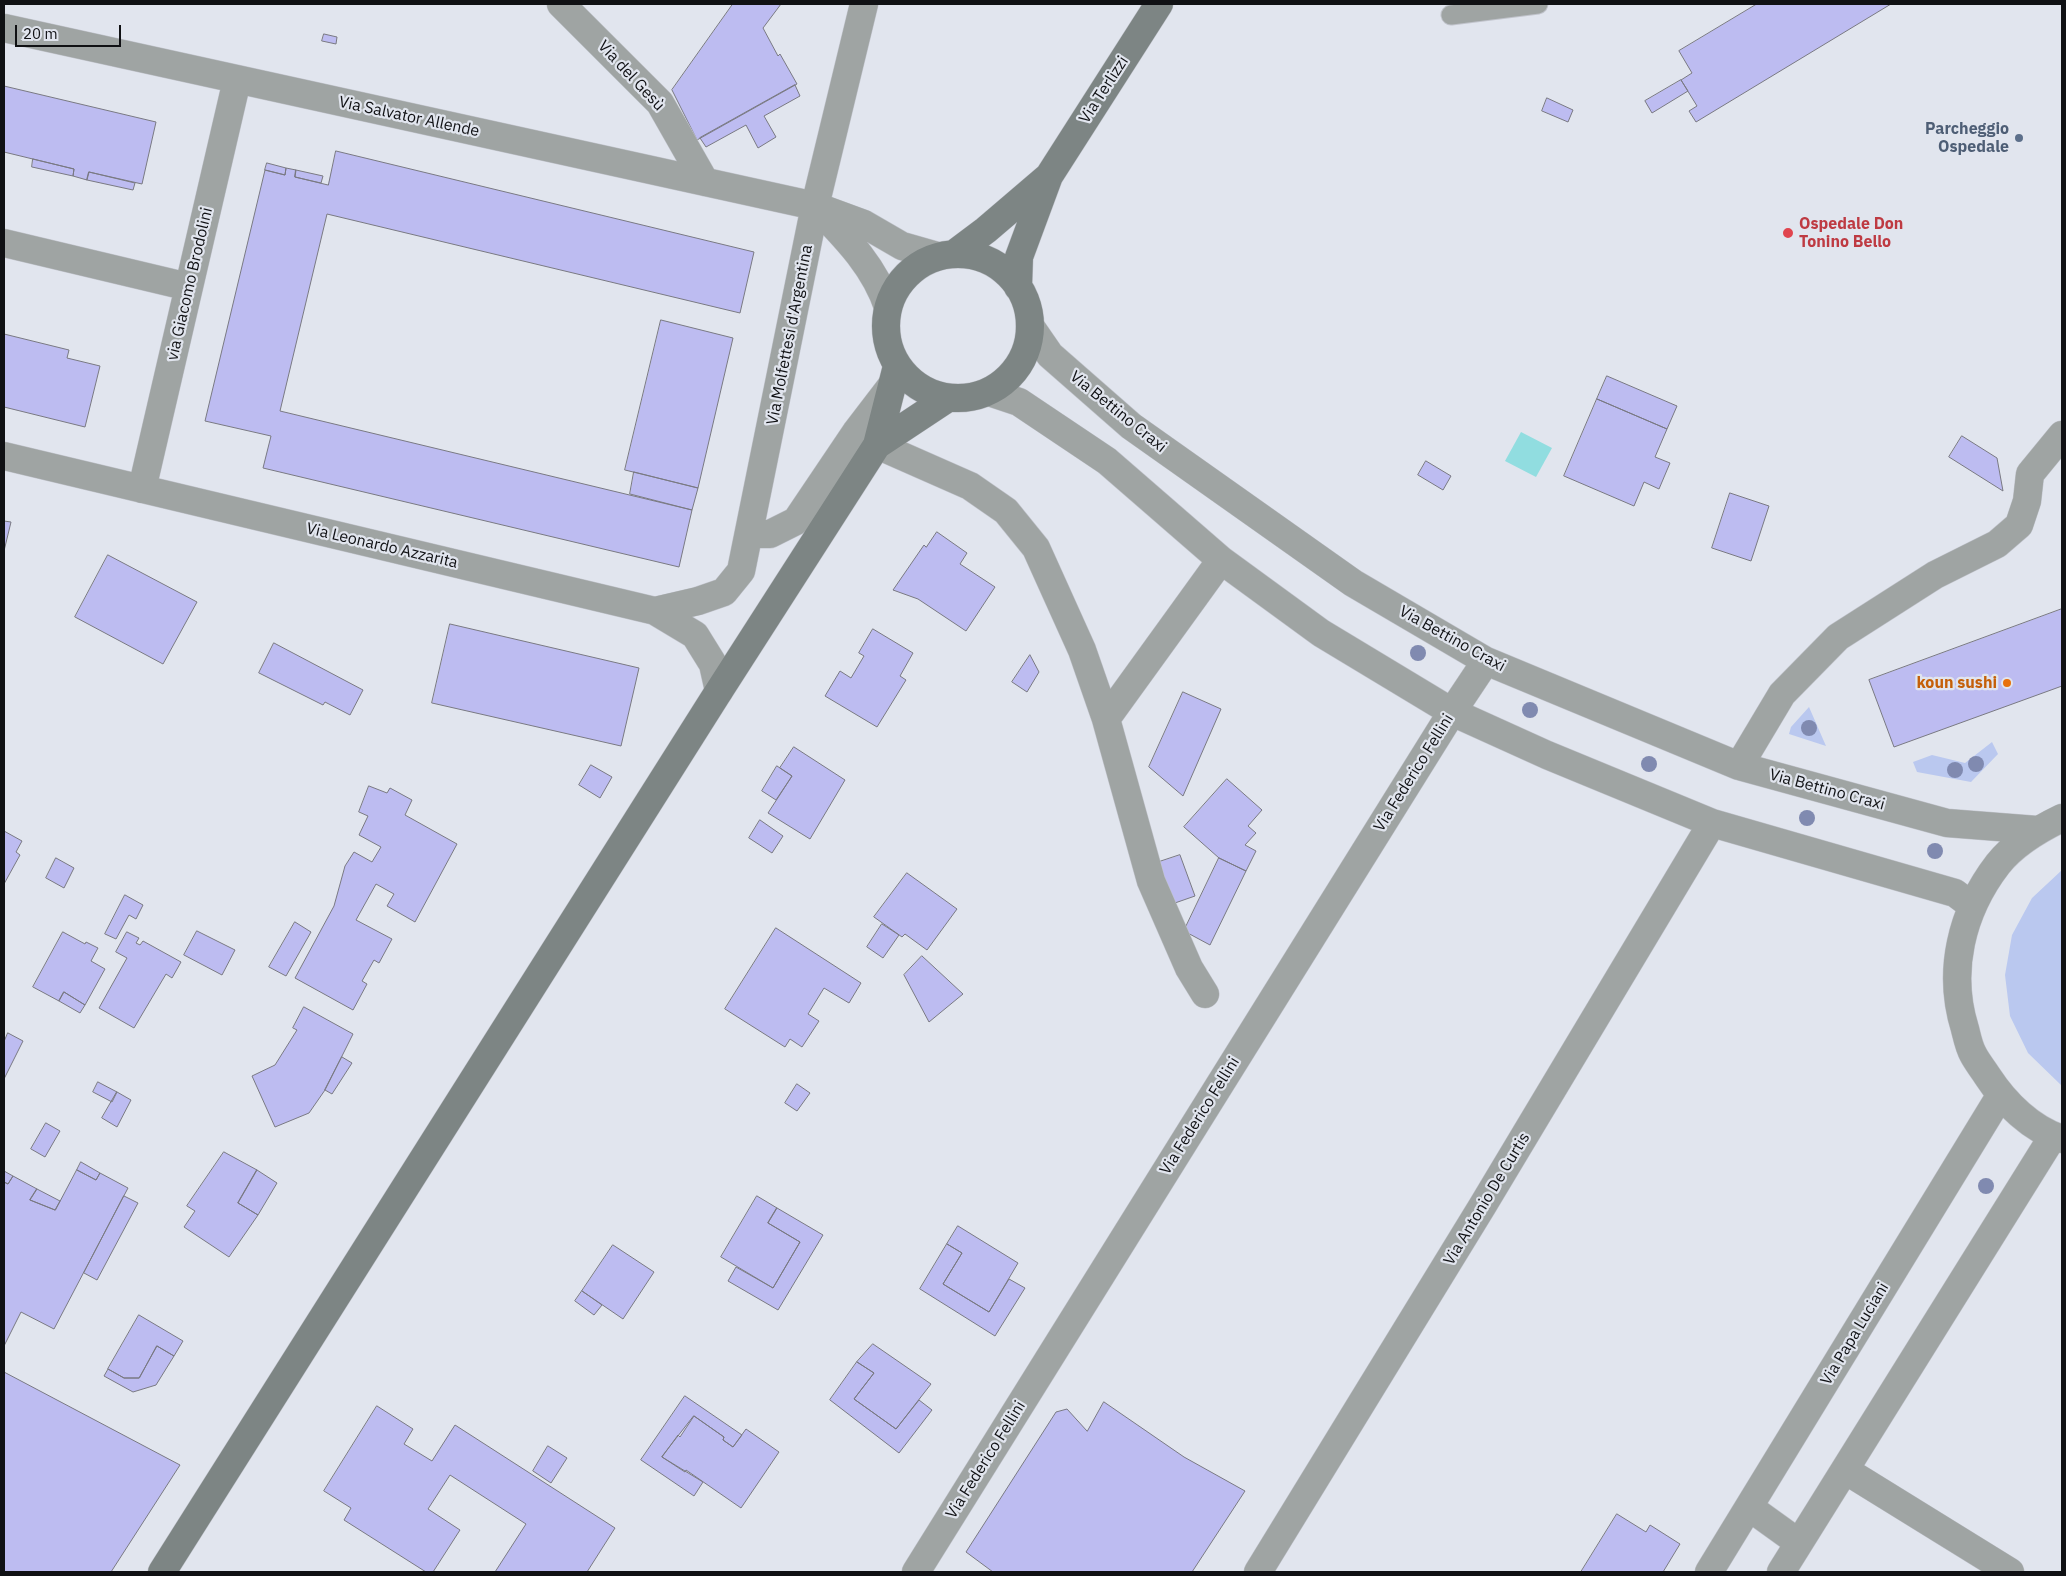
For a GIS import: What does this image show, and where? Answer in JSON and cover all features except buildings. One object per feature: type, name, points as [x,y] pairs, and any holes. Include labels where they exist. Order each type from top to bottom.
[{"type":"main road","name":"Via Terlizzi","points":[[1018,287],[1019,258],[1049,176],[1159,4]]},
{"type":"main road","name":"Via Terlizzi","points":[[945,255],[986,230],[1049,176]]},
{"type":"main road","points":[[162,1572],[719,691],[877,445],[895,375],[885,327],[888,307],[896,288],[910,272],[945,255],[967,254],[987,260],[1005,271],[1018,287],[1027,305],[1030,326],[1027,346],[1019,365],[1006,380],[989,392],[969,398],[948,398],[928,392],[911,381],[895,375]]},
{"type":"main road","points":[[877,445],[948,398]]},
{"type":"street","name":"Via del Gesù","points":[[561,4],[660,102],[705,182]]},
{"type":"street","name":"Via Molfettesi d'Argentina","points":[[655,611],[698,601],[724,592],[741,571],[815,206],[864,4]]},
{"type":"street","name":"Via Salvator Allende","points":[[4,28],[815,206],[864,224],[902,246],[945,255]]},
{"type":"street","name":"via Giacomo Brodolini","points":[[142,489],[237,80]]},
{"type":"street","points":[[815,206],[870,268],[881,288],[888,307]]},
{"type":"street","points":[[4,243],[189,287]]},
{"type":"street","name":"Via Bettino Craxi","points":[[1030,326],[1050,355],[1131,426],[1353,582],[1486,662],[1739,766],[1947,823],[2037,830]]},
{"type":"street","points":[[750,534],[770,534],[796,521],[895,375]]},
{"type":"street","points":[[989,392],[1019,402],[1106,461],[1221,560],[1320,633],[1452,712],[1547,755],[1712,823],[1954,893],[1971,905]]},
{"type":"street","points":[[1739,766],[1782,694],[1838,637],[1935,575],[1997,544],[2019,525],[2028,501],[2030,474],[2062,435]]},
{"type":"street","points":[[877,445],[970,486],[1006,511],[1036,548],[1082,650],[1106,719],[1151,880],[1189,968],[1205,994]]},
{"type":"street","name":"Via Leonardo Azzarita","points":[[4,456],[655,611],[696,635],[713,664],[719,691]]},
{"type":"street","points":[[1106,719],[1221,560]]},
{"type":"street","name":"Via Federico Fellini","points":[[916,1572],[1452,712],[1486,662]]},
{"type":"street","points":[[1781,1572],[2058,1138],[2025,1118],[2000,1096],[1972,1054],[1957,1005],[1957,954],[1971,905],[1998,863],[2037,830],[2062,818]]},
{"type":"street","name":"Via Antonio De Curtis","points":[[1258,1572],[1488,1197],[1712,823]]},
{"type":"street","name":"Via Papa Luciani","points":[[1710,1572],[2000,1096]]},
{"type":"street","points":[[1845,1470],[2010,1572]]},
{"type":"street","points":[[1749,1507],[1799,1542]]},
{"type":"lane","points":[[1451,15],[1538,4]]},
{"type":"shaded area","points":[[1521,432],[1552,448],[1536,477],[1505,461]]},
{"type":"shaded area","points":[[1809,707],[1826,746],[1789,734],[1791,727]]},
{"type":"shaded area","points":[[1992,742],[1998,754],[1971,782],[1917,772],[1913,762],[1932,755],[1965,763]]},
{"type":"shaded area","points":[[2062,870],[2062,1086],[2028,1053],[2010,1016],[2005,975],[2012,935],[2032,898]]},
{"type":"place","name":"Parcheggio Ospedale","points":[[2019,138]]},
{"type":"place","name":"Ospedale Don Tonino Bello","points":[[1788,233]]},
{"type":"place","name":"koun sushi","points":[[2007,683]]}]
